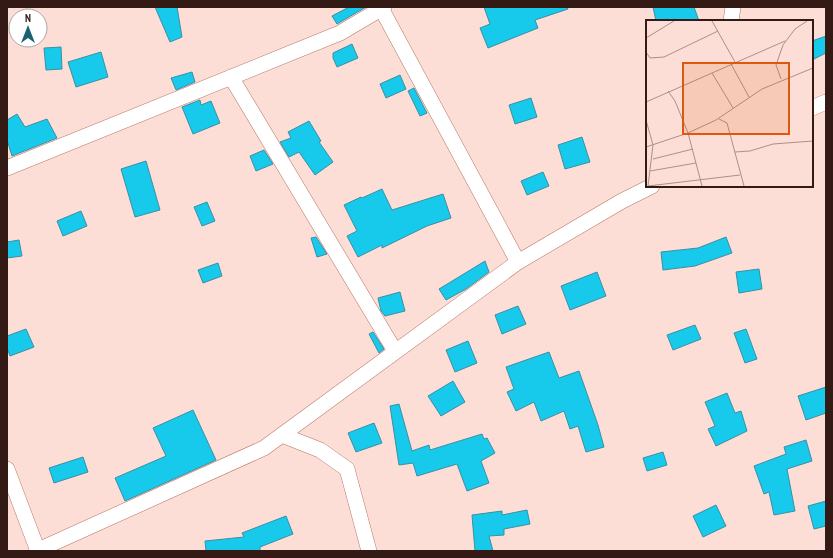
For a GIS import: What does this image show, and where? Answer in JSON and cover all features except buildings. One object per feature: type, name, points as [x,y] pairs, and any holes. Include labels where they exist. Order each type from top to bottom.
[{"type":"street","points":[[731,20],[732,7]]},
{"type":"street","points":[[7,168],[340,33],[382,8],[518,262]]},
{"type":"street","points":[[231,76],[395,352]]},
{"type":"street","points":[[813,108],[826,102]]},
{"type":"street","points":[[7,468],[37,551],[264,448],[518,262],[622,201],[650,187]]},
{"type":"street","points":[[282,435],[320,450],[347,469],[369,551]]}]
